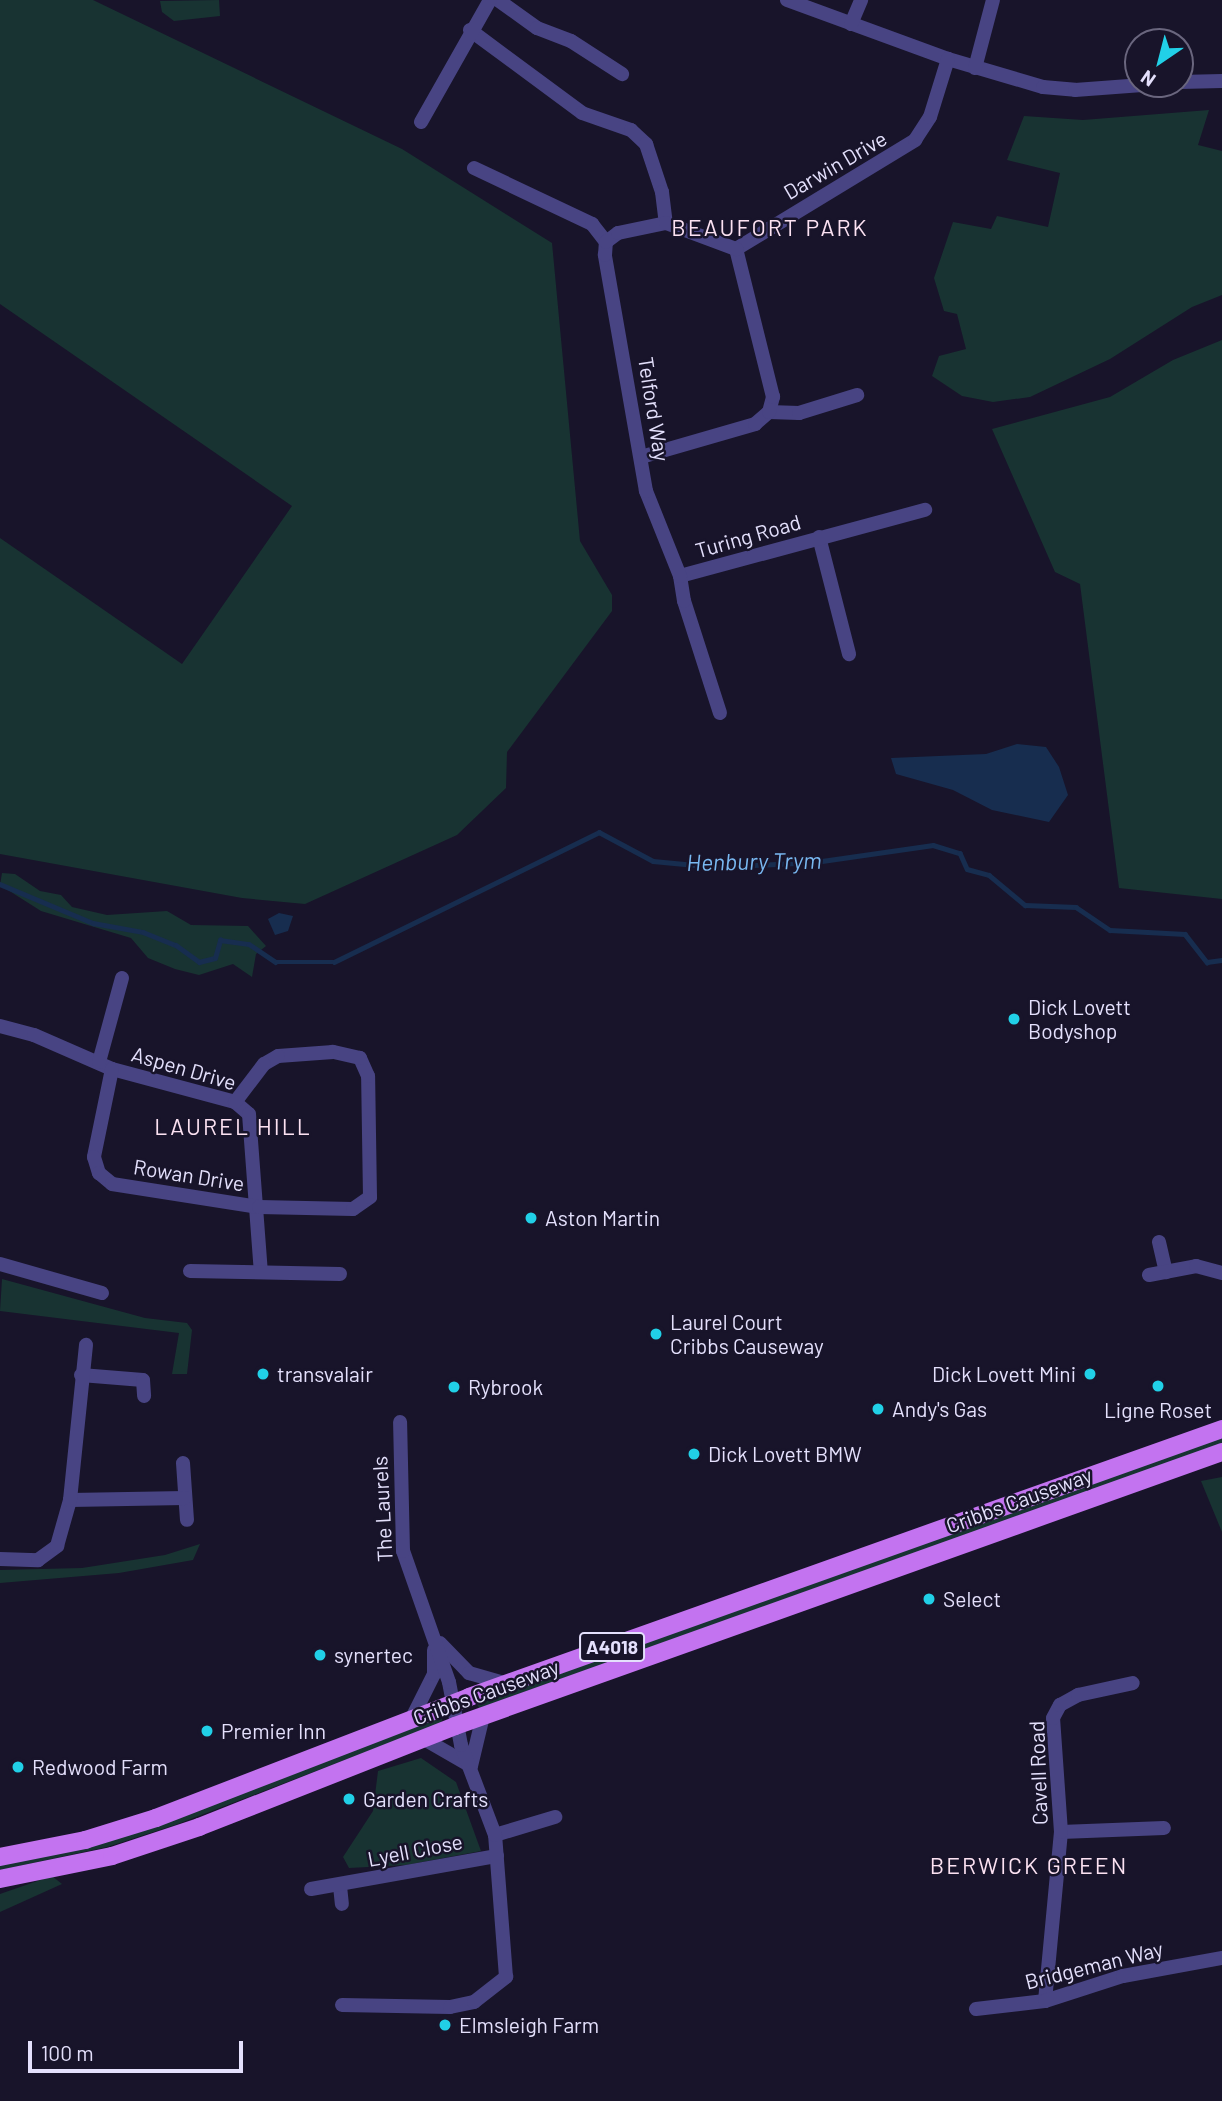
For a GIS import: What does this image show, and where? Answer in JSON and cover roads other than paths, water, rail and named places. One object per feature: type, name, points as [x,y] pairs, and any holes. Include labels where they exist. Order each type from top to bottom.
[{"type":"main road","name":"Cribbs Causeway","points":[[0,1857],[85,1840],[156,1818],[452,1704],[1222,1429]]},
{"type":"main road","name":"Cribbs Causeway","points":[[0,1879],[112,1856],[455,1726],[1222,1452]]},
{"type":"street","points":[[421,122],[470,30],[490,0]]},
{"type":"street","points":[[498,0],[537,29],[571,41],[622,74]]},
{"type":"street","points":[[787,0],[975,68],[1056,89],[1124,86]]},
{"type":"street","points":[[851,24],[860,0]]},
{"type":"street","points":[[975,68],[993,0]]},
{"type":"street","points":[[470,30],[582,113],[631,130],[646,144],[662,192],[666,223]]},
{"type":"street","name":"Darwin Drive","points":[[736,249],[915,140],[930,117],[948,59]]},
{"type":"street","points":[[1194,82],[1222,81]]},
{"type":"street","points":[[474,168],[592,223],[606,242],[618,233],[666,223],[736,249],[773,397],[769,412],[755,424],[641,457]]},
{"type":"street","name":"Telford Way","points":[[606,242],[605,256],[646,491],[681,576]]},
{"type":"street","points":[[769,412],[799,413],[857,396]]},
{"type":"street","name":"Turing Road","points":[[720,713],[684,601],[681,576],[925,510]]},
{"type":"street","points":[[819,537],[849,654]]},
{"type":"street","name":"Aspen Drive","points":[[122,978],[99,1062],[112,1069],[235,1102],[249,1114],[259,1207],[261,1272]]},
{"type":"street","points":[[0,1026],[34,1035],[99,1062]]},
{"type":"street","points":[[235,1102],[264,1064],[278,1056],[333,1052],[360,1058],[368,1076],[370,1197],[353,1209],[259,1207]]},
{"type":"street","name":"Rowan Drive","points":[[112,1069],[94,1144],[94,1163],[103,1178],[149,1193],[259,1207]]},
{"type":"street","points":[[1159,1242],[1166,1272]]},
{"type":"street","points":[[0,1264],[102,1293]]},
{"type":"street","points":[[1149,1275],[1196,1266],[1222,1273]]},
{"type":"street","points":[[190,1271],[340,1273]]},
{"type":"street","points":[[0,1559],[46,1557],[57,1546],[70,1500],[86,1345]]},
{"type":"street","points":[[81,1375],[143,1380],[144,1396]]},
{"type":"street","name":"The Laurels","points":[[400,1422],[402,1551],[431,1631],[452,1704],[455,1726],[471,1766]]},
{"type":"street","points":[[183,1463],[187,1520]]},
{"type":"street","points":[[70,1500],[185,1498]]},
{"type":"street","name":"The Laurels","points":[[431,1631],[455,1663],[469,1673],[508,1684]]},
{"type":"street","name":"The Laurels","points":[[411,1720],[434,1674],[431,1631]]},
{"type":"street","name":"Cavell Road","points":[[1045,2001],[1061,1832],[1053,1718],[1060,1705],[1078,1695],[1133,1683]]},
{"type":"street","points":[[342,2005],[450,2007],[474,2002],[506,1977],[495,1835],[471,1766],[483,1716]]},
{"type":"street","points":[[425,1739],[471,1766]]},
{"type":"street","points":[[495,1835],[555,1817]]},
{"type":"street","points":[[1061,1832],[1164,1828]]},
{"type":"street","name":"Lyell Close","points":[[311,1889],[340,1886],[497,1856]]},
{"type":"street","points":[[340,1886],[342,1904]]},
{"type":"street","name":"Bridgeman Way","points":[[976,2010],[1045,2001],[1123,1976],[1222,1958]]},
{"type":"water","points":[[1017,744],[1046,747],[1059,767],[1068,795],[1049,822],[992,810],[953,790],[896,774],[891,758],[986,754]]},
{"type":"water","points":[[279,913],[293,916],[288,931],[275,935],[268,919]]},
{"type":"waterway","name":"Henbury Trym","points":[[0,884],[93,923],[143,932],[176,945],[199,962],[215,958],[220,940],[249,944],[276,962],[334,962],[599,832],[653,861],[716,867],[815,862],[933,845],[960,853],[967,869],[989,875],[1025,905],[1076,907],[1110,930],[1185,934],[1207,962],[1222,960]]},
{"type":"place","name":"Dick Lovett Bodyshop","points":[[1014,1019]]},
{"type":"place","name":"Aston Martin","points":[[531,1218]]},
{"type":"place","name":"Laurel Court Cribbs Causeway","points":[[656,1334]]},
{"type":"place","name":"transvalair","points":[[263,1374]]},
{"type":"place","name":"Dick Lovett Mini","points":[[1090,1374]]},
{"type":"place","name":"Ligne Roset","points":[[1158,1386]]},
{"type":"place","name":"Rybrook","points":[[454,1387]]},
{"type":"place","name":"Andy's Gas","points":[[878,1409]]},
{"type":"place","name":"Dick Lovett BMW","points":[[694,1454]]},
{"type":"place","name":"Select","points":[[929,1599]]},
{"type":"place","name":"synertec","points":[[320,1655]]},
{"type":"place","name":"Premier Inn","points":[[207,1731]]},
{"type":"place","name":"Redwood Farm","points":[[18,1767]]},
{"type":"place","name":"Garden Crafts","points":[[349,1799]]},
{"type":"place","name":"Elmsleigh Farm","points":[[445,2025]]},
{"type":"district","name":"BEAUFORT PARK","points":[[770,227]]},
{"type":"district","name":"LAUREL HILL","points":[[233,1126]]},
{"type":"district","name":"BERWICK GREEN","points":[[1029,1865]]}]
